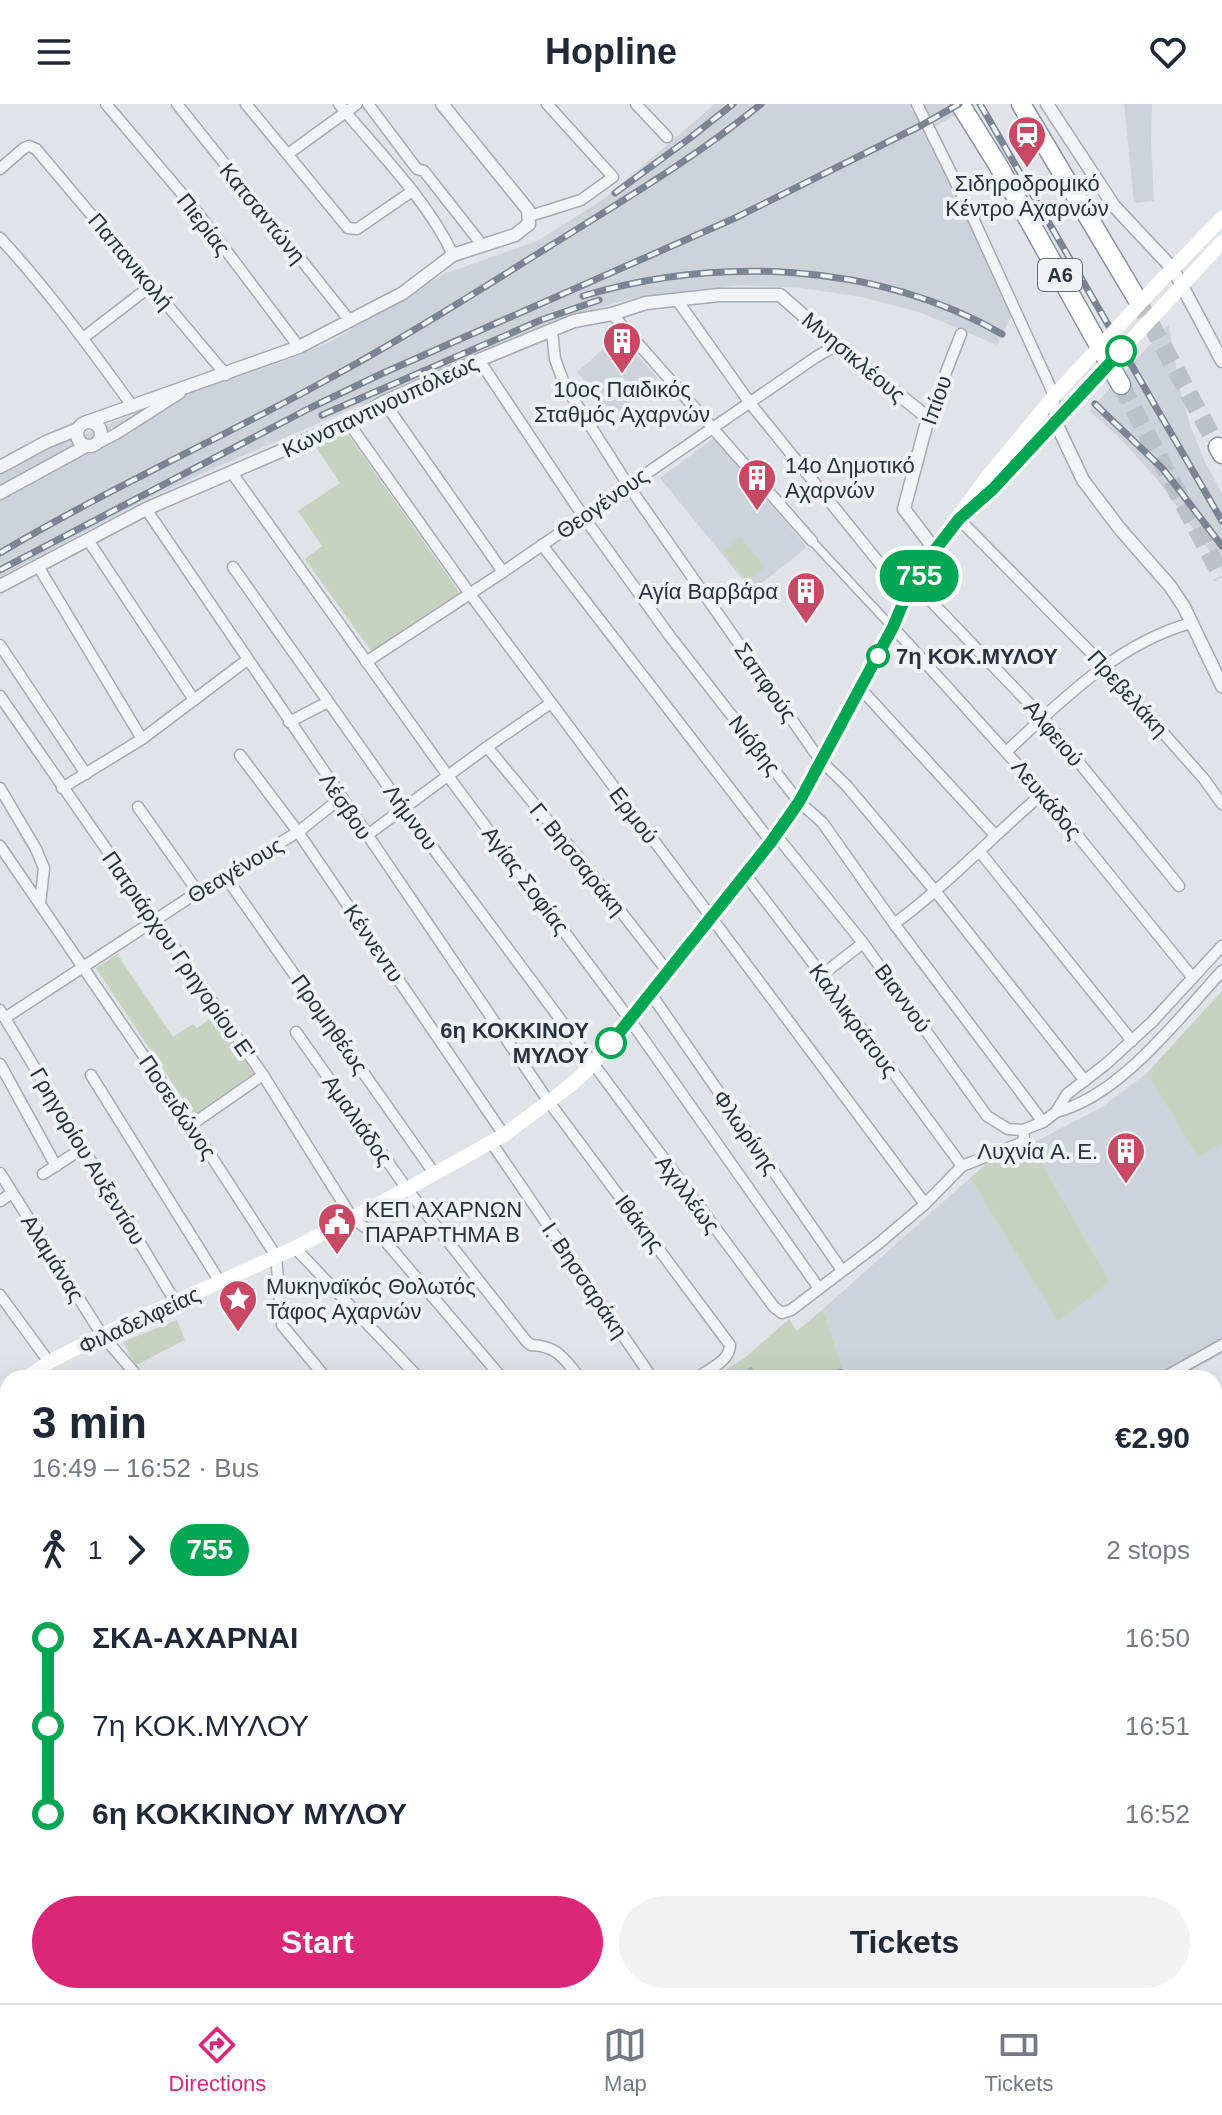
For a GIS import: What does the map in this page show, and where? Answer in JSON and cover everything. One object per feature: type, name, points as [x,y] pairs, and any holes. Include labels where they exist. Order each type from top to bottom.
[{"type":"highway","points":[[947,104],[998,165]]},
{"type":"highway","name":"Α6","points":[[960,104],[998,165],[1121,385]]},
{"type":"highway","name":"Α6","points":[[1021,104],[1137,299]]},
{"type":"main road","name":"Φιλαδελφείας","points":[[39,1370],[102,1335],[353,1219],[498,1138],[549,1102],[592,1065],[774,839],[799,802],[893,627],[906,596],[984,481],[1054,396],[1222,218]]},
{"type":"main road","name":"Φιλαδελφείας","points":[[959,519],[993,489],[1182,285],[1220,249]]},
{"type":"street","name":"Πιερίας","points":[[106,104],[194,208],[299,347]]},
{"type":"street","name":"Κατσαντώνη","points":[[177,104],[350,321]]},
{"type":"street","points":[[246,104],[348,228],[357,229],[411,192]]},
{"type":"street","points":[[288,154],[342,108],[357,104]]},
{"type":"street","points":[[368,104],[417,169],[424,171],[483,246]]},
{"type":"street","points":[[0,467],[83,426],[299,347],[403,293],[453,255],[515,235],[529,224],[530,216],[524,204],[442,104]]},
{"type":"street","points":[[530,216],[581,200],[613,177],[547,104]]},
{"type":"street","points":[[636,104],[667,137]]},
{"type":"street","points":[[917,104],[1054,396],[1055,421],[1083,480],[1120,529],[1170,586],[1222,686]]},
{"type":"street","points":[[1047,104],[1114,206],[1173,269],[1222,361]]},
{"type":"street","points":[[342,108],[411,192],[447,240],[453,255]]},
{"type":"street","name":"Παπανικολή","points":[[0,169],[24,148],[29,146],[36,149],[226,375]]},
{"type":"street","points":[[0,238],[28,268],[133,407]]},
{"type":"street","points":[[83,338],[152,285]]},
{"type":"street","name":"Κωνσταντινουπόλεως","points":[[0,586],[146,509],[348,422],[384,402],[479,360],[574,321],[612,314],[646,303],[719,295],[780,295]]},
{"type":"street","name":"Μνησικλέους","points":[[780,295],[928,418]]},
{"type":"street","name":"Αλφειού","points":[[677,300],[750,403],[906,596],[928,598],[1043,718],[1179,886]]},
{"type":"street","points":[[612,314],[812,541],[893,627]]},
{"type":"street","name":"Σαπφούς","points":[[552,331],[555,359],[565,386],[628,485],[820,760],[846,785],[936,892],[1085,1081]]},
{"type":"street","name":"Ιπίου","points":[[935,550],[904,509],[928,418],[961,334]]},
{"type":"street","name":"Θεογένους","points":[[366,662],[837,345]]},
{"type":"street","name":"Νιόβης","points":[[479,360],[583,516],[669,635],[799,802],[822,822],[894,924],[1043,1122]]},
{"type":"street","points":[[83,426],[78,439],[91,445],[116,434],[186,389]]},
{"type":"street","points":[[384,402],[503,572]]},
{"type":"street","name":"Ερμού","points":[[348,422],[470,594],[925,1204]]},
{"type":"street","points":[[0,493],[100,440],[97,425],[83,426]]},
{"type":"street","name":"Αγίας Σοφίας","points":[[232,473],[448,776],[630,1020],[818,1287]]},
{"type":"street","name":"Λέσβου","points":[[146,509],[549,1102]]},
{"type":"street","name":"Πρεβελάκη","points":[[959,519],[1105,667],[1204,779],[1222,804]]},
{"type":"street","points":[[88,540],[194,700]]},
{"type":"street","name":"Βιαννού","points":[[542,545],[774,839],[863,943],[987,1116],[1008,1129],[1023,1130]]},
{"type":"street","points":[[38,566],[142,739]]},
{"type":"street","name":"Λήμνου","points":[[233,567],[404,809],[592,1065]]},
{"type":"street","points":[[1007,751],[1061,699],[1105,667],[1165,630],[1191,623]]},
{"type":"street","name":"Λευκάδος","points":[[893,627],[1043,793],[1193,978]]},
{"type":"street","points":[[0,645],[86,774]]},
{"type":"street","points":[[62,788],[142,739],[247,660]]},
{"type":"street","points":[[860,688],[995,835]]},
{"type":"street","name":"Πατριάρχου Γρηγορίου E'","points":[[0,696],[263,1075],[353,1219]]},
{"type":"street","points":[[289,722],[328,702]]},
{"type":"street","points":[[366,836],[551,703]]},
{"type":"street","name":"Γ. Βησσαράκη","points":[[487,747],[668,972]]},
{"type":"street","name":"Κέννεντυ","points":[[240,755],[298,832],[498,1138]]},
{"type":"street","points":[[0,788],[44,868],[40,904]]},
{"type":"street","points":[[894,924],[936,892],[1043,793]]},
{"type":"street","name":"Θεαγένους","points":[[3,1014],[84,967],[198,892],[298,832],[341,798]]},
{"type":"street","points":[[138,807],[198,892]]},
{"type":"street","name":"Ποσειδώνος","points":[[0,846],[191,1125],[276,1256],[282,1325],[319,1370]]},
{"type":"street","points":[[980,852],[1132,1041]]},
{"type":"street","name":"Καλλικράτους","points":[[745,874],[962,1166]]},
{"type":"street","name":"Προμηθέως","points":[[225,876],[434,1173]]},
{"type":"street","points":[[822,975],[863,943]]},
{"type":"street","points":[[818,1287],[878,1244],[925,1204],[962,1166],[1021,1143],[1023,1130],[1043,1122],[1056,1112],[1067,1094],[1132,1041],[1222,946]]},
{"type":"street","points":[[1056,1112],[1076,1107],[1121,1074],[1158,1040],[1222,971]]},
{"type":"street","name":"Φλωρίνης","points":[[651,994],[841,1269]]},
{"type":"street","name":"Γρηγορίου Αυξεντίου","points":[[3,1014],[176,1303]]},
{"type":"street","name":"Αμαλιάδος","points":[[296,1032],[407,1189],[527,1342],[554,1349],[573,1370]]},
{"type":"street","points":[[0,1064],[56,1166]]},
{"type":"street","name":"Αχιλλέως","points":[[592,1065],[774,1307],[782,1313],[791,1310],[818,1287]]},
{"type":"street","points":[[91,1075],[220,1282]]},
{"type":"street","points":[[191,1125],[263,1075]]},
{"type":"street","name":"Ιθάκης","points":[[549,1102],[730,1345],[731,1351],[727,1357],[708,1370]]},
{"type":"street","name":"Ι. Βησσαράκη","points":[[498,1138],[647,1370]]},
{"type":"street","points":[[43,1174],[83,1148]]},
{"type":"street","name":"Αλαμάνας","points":[[0,1173],[102,1335],[132,1370]]},
{"type":"street","points":[[0,1201],[12,1193]]},
{"type":"street","points":[[353,1219],[386,1242],[495,1370]]},
{"type":"street","points":[[295,1248],[411,1370]]},
{"type":"street","points":[[0,1295],[49,1362]]},
{"type":"street","points":[[1177,1370],[1222,1345]]},
{"type":"shaded area","points":[[715,104],[915,104],[910,108],[913,112],[927,104],[974,104],[926,132],[1012,315],[997,345],[919,312],[861,297],[802,288],[740,285],[633,298],[523,335],[226,463],[143,501],[0,577],[0,475],[52,447],[151,407],[282,362],[330,342],[444,274],[537,241],[601,201]]},
{"type":"shaded area","points":[[1124,104],[1152,104],[1154,201],[1134,203]]},
{"type":"shaded area","points":[[1169,324],[1180,389],[1190,425],[1222,493],[1222,569],[1157,479],[1116,434],[1089,411]]},
{"type":"shaded area","points":[[619,335],[657,378],[615,415],[577,372]]},
{"type":"shaded area","points":[[714,438],[807,547],[752,591],[660,478]]},
{"type":"shaded area","points":[[1147,1073],[1198,1156],[1222,1143],[1222,1354],[1192,1370],[843,1370],[823,1309],[970,1178],[1058,1320],[1110,1282],[1031,1144],[1102,1107]]},
{"type":"green space","points":[[344,429],[460,593],[372,652],[305,559],[322,546],[298,511],[340,483],[313,443]]},
{"type":"green space","points":[[740,537],[765,567],[747,581],[723,551]]},
{"type":"green space","points":[[117,954],[173,1037],[193,1024],[197,1028],[214,1016],[256,1077],[195,1117],[96,968]]},
{"type":"green space","points":[[1222,991],[1222,1143],[1198,1157],[1147,1073]]},
{"type":"green space","points":[[1031,1144],[1110,1282],[1058,1321],[970,1178],[990,1161]]},
{"type":"green space","points":[[823,1309],[843,1370],[725,1370],[747,1356],[789,1319],[797,1331]]},
{"type":"green space","points":[[177,1320],[185,1340],[136,1365],[123,1342]]},
{"type":"tunnel","points":[[1137,299],[1218,447]]},
{"type":"tunnel","points":[[1121,385],[1222,577]]},
{"type":"railway","points":[[615,193],[733,104]]},
{"type":"railway","points":[[0,553],[408,334],[658,178],[761,104]]},
{"type":"railway","points":[[0,570],[310,408],[733,219],[959,104]]},
{"type":"railway","points":[[980,104],[1222,521]]},
{"type":"railway","points":[[583,296],[635,283],[688,275],[743,271],[797,273],[851,280],[903,292],[954,310],[1002,334]]},
{"type":"railway","points":[[322,415],[541,320],[599,300]]},
{"type":"railway","points":[[1095,404],[1163,469],[1222,546]]},
{"type":"bus line","name":"755","points":[[611,1043],[771,842],[799,802],[893,627],[906,596],[935,550],[959,519],[993,489],[1121,351]]},
{"type":"place","name":"Σιδηροδρομικό Κέντρο Αχαρνών","points":[[1027,169]]},
{"type":"place","name":"10ος Παιδικός Σταθμός Αχαρνών","points":[[622,375]]},
{"type":"place","name":"14ο Δημοτικό Αχαρνών","points":[[757,512]]},
{"type":"place","name":"Αγία Βαρβάρα","points":[[806,625]]},
{"type":"place","name":"7η ΚΟΚ.ΜΥΛΟΥ","points":[[878,656]]},
{"type":"place","name":"6η ΚΟΚΚΙΝΟΥ ΜΥΛΟΥ","points":[[611,1043]]},
{"type":"place","name":"Λυχνία A. E.","points":[[1126,1185]]},
{"type":"place","name":"ΚΕΠ ΑΧΑΡΝΩΝ ΠΑΡΑΡΤΗΜΑ Β","points":[[337,1256]]},
{"type":"place","name":"Μυκηναϊκός Θολωτός Τάφος Αχαρνών","points":[[238,1333]]}]
